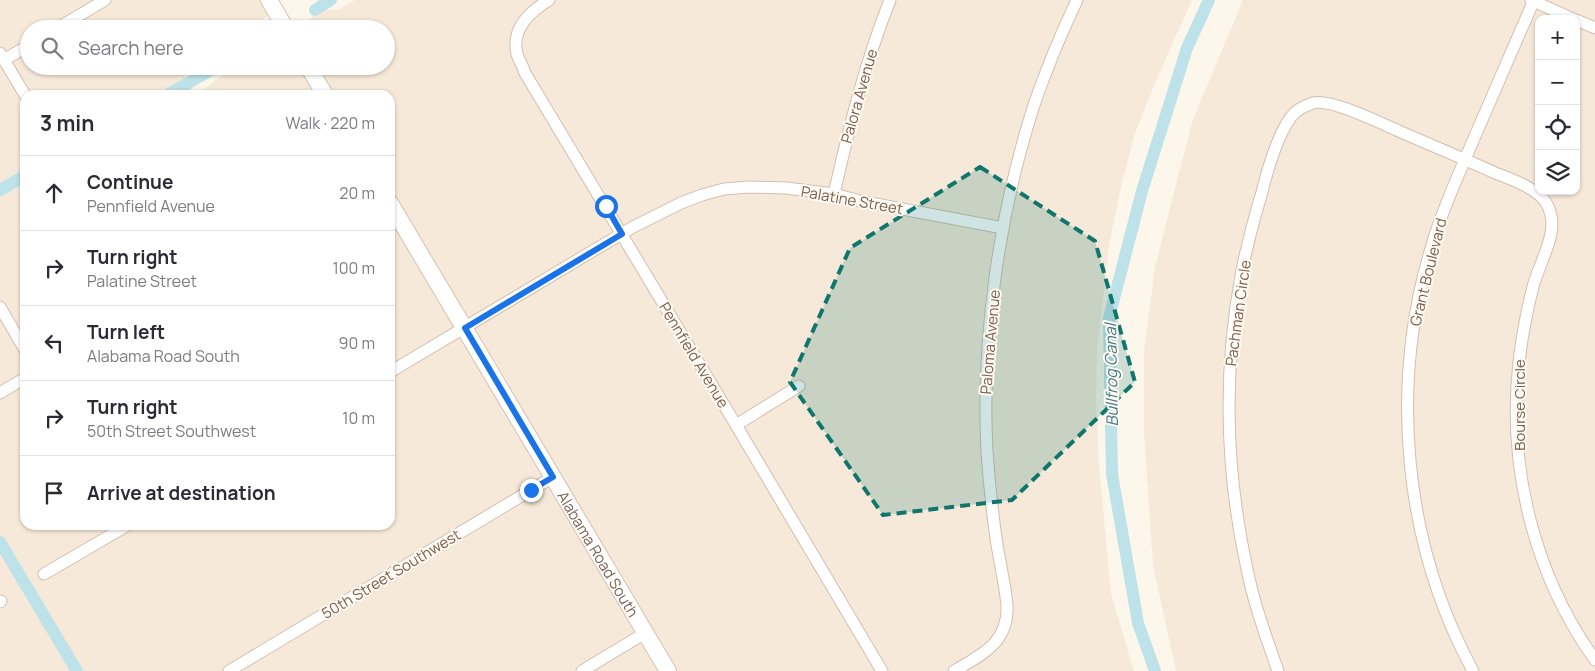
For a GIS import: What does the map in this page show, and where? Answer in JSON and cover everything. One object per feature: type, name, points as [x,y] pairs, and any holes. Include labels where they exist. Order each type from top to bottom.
[{"type":"street","points":[[71,20],[105,0]]},
{"type":"street","points":[[269,0],[281,20]]},
{"type":"street","name":"Pennfield Avenue","points":[[549,0],[523,21],[516,35],[517,54],[525,73],[882,671]]},
{"type":"street","name":"Palora Avenue","points":[[834,194],[853,110],[878,29],[890,0]]},
{"type":"street","name":"Paloma Avenue","points":[[954,671],[992,647],[1004,632],[1007,607],[996,537],[987,454],[986,356],[989,325],[1003,228],[1022,147],[1046,73],[1077,0]]},
{"type":"street","points":[[1533,0],[1566,15]]},
{"type":"street","name":"Grant Boulevard","points":[[1473,671],[1440,600],[1422,538],[1408,448],[1407,392],[1413,329],[1419,292],[1438,224],[1533,0]]},
{"type":"street","points":[[1580,21],[1595,28]]},
{"type":"street","points":[[20,49],[2,56],[22,90]]},
{"type":"street","points":[[313,75],[322,90]]},
{"type":"street","name":"Pachman Circle","points":[[1278,671],[1257,609],[1243,550],[1233,481],[1229,398],[1232,348],[1241,276],[1271,162],[1290,118],[1301,108],[1317,101],[1359,114],[1465,160]]},
{"type":"street","name":"Bourse Circle","points":[[1465,160],[1535,192],[1546,202],[1551,214],[1551,232],[1534,282],[1520,348],[1516,383],[1520,471],[1533,532],[1551,583],[1580,638],[1595,660]]},
{"type":"street","name":"Palatine Street","points":[[395,369],[633,227],[682,203],[724,189],[749,187],[786,188],[834,194],[860,201],[1003,228]]},
{"type":"street","name":"Alabama Road South","points":[[395,211],[668,671]]},
{"type":"street","points":[[0,307],[20,341]]},
{"type":"street","points":[[0,393],[20,381]]},
{"type":"street","points":[[736,425],[799,386]]},
{"type":"street","name":"50th Street Southwest","points":[[229,671],[553,477]]},
{"type":"street","points":[[44,574],[119,530]]},
{"type":"street","points":[[582,671],[645,633]]},
{"type":"highlighted area","points":[[980,167],[1095,241],[1135,382],[1012,500],[883,515],[790,382],[850,248]]},
{"type":"shaded area","points":[[0,0],[261,0],[270,15],[261,20],[20,20],[20,75],[184,75],[193,90],[20,90],[20,530],[395,530],[395,224],[661,671],[0,671]]},
{"type":"shaded area","points":[[355,0],[1192,0],[1134,136],[1109,245],[1097,352],[1096,400],[1099,465],[1111,594],[1134,671],[676,671],[395,199],[395,90],[330,90],[321,75],[395,75],[395,20],[308,20],[324,10],[338,10]]},
{"type":"shaded area","points":[[1243,0],[1595,0],[1595,671],[1176,671],[1153,566],[1144,432],[1144,352],[1155,267],[1192,122]]},
{"type":"shaded area","points":[[223,75],[306,75],[315,90],[202,90]]},
{"type":"waterway","points":[[315,10],[331,0]]},
{"type":"waterway","name":"Bullfrog Canal","points":[[1155,671],[1138,623],[1112,474],[1109,318],[1142,191],[1187,48],[1209,0]]},
{"type":"waterway","points":[[176,90],[202,75]]},
{"type":"waterway","points":[[0,190],[20,179]]},
{"type":"waterway","points":[[0,542],[77,671]]},
{"type":"route","points":[[531,490],[553,477],[465,328],[622,234],[606,206]]}]
